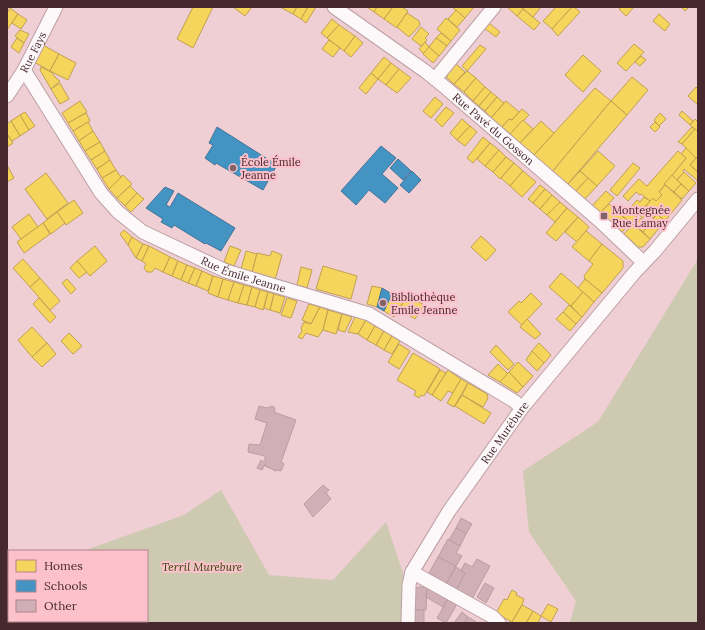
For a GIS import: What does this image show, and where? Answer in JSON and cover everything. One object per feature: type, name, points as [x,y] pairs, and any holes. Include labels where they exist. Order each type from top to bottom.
[{"type":"street","name":"Rue Fays","points":[[7,96],[24,70],[56,7]]},
{"type":"street","name":"Rue Pavé du Gosson","points":[[334,7],[434,79],[600,221],[643,262]]},
{"type":"street","points":[[434,79],[494,7]]},
{"type":"street","name":"Rue Émile Jeanne","points":[[24,70],[101,193],[118,212],[143,232],[226,271],[369,314],[514,401],[522,408]]},
{"type":"street","name":"Rue Murébure","points":[[408,623],[409,585],[412,572],[449,512],[522,408],[643,262],[655,251],[698,199]]},
{"type":"street","points":[[412,572],[493,617],[499,623]]},
{"type":"green space","points":[[698,259],[698,623],[570,623],[576,601],[529,532],[523,471],[598,422]]},
{"type":"green space","name":"Terril Murebure","points":[[221,490],[269,575],[333,580],[386,522],[403,573],[401,623],[7,623],[7,553],[8,622],[148,622],[148,550],[86,550],[184,515]]},
{"type":"building: Homes","points":[[193,7],[213,7],[193,48],[177,39]]},
{"type":"building: Homes","points":[[233,7],[252,7],[245,16]]},
{"type":"building: Homes","points":[[280,7],[297,7],[293,14]]},
{"type":"building: Homes","points":[[297,7],[308,7],[301,19],[293,14]]},
{"type":"building: Homes","points":[[308,7],[316,7],[306,23],[301,19]]},
{"type":"building: Homes","points":[[367,7],[377,7],[374,12]]},
{"type":"building: Homes","points":[[377,7],[393,7],[384,19],[374,12]]},
{"type":"building: Homes","points":[[393,7],[402,7],[408,11],[397,28],[384,19]]},
{"type":"building: Homes","points":[[452,7],[474,7],[465,18]]},
{"type":"building: Homes","points":[[507,7],[521,7],[523,9],[517,16]]},
{"type":"building: Homes","points":[[521,7],[541,7],[533,17]]},
{"type":"building: Homes","points":[[556,7],[572,7],[552,29],[543,21]]},
{"type":"building: Homes","points":[[572,7],[580,12],[558,36],[552,29]]},
{"type":"building: Homes","points":[[621,7],[634,7],[626,16],[619,9]]},
{"type":"building: Homes","points":[[681,7],[689,7],[685,11]]},
{"type":"building: Homes","points":[[10,8],[18,14],[7,30],[7,13]]},
{"type":"building: Homes","points":[[523,9],[540,23],[534,30],[517,16]]},
{"type":"building: Homes","points":[[456,10],[465,18],[457,27],[448,19]]},
{"type":"building: Homes","points":[[407,13],[419,21],[420,25],[409,37],[397,27]]},
{"type":"building: Homes","points":[[18,14],[27,20],[21,29],[12,23]]},
{"type":"building: Homes","points":[[659,14],[670,24],[665,31],[653,21]]},
{"type":"building: Homes","points":[[446,18],[460,30],[451,41],[437,29]]},
{"type":"building: Homes","points":[[332,19],[339,25],[327,38],[321,33]]},
{"type":"building: Homes","points":[[489,23],[500,32],[496,37],[484,28]]},
{"type":"building: Homes","points":[[339,25],[355,36],[344,51],[327,38]]},
{"type":"building: Homes","points":[[421,27],[429,34],[425,38],[427,40],[421,46],[412,39]]},
{"type":"building: Homes","points":[[20,30],[29,34],[24,43],[15,36]]},
{"type":"building: Homes","points":[[441,33],[451,41],[447,46],[436,38]]},
{"type":"building: Homes","points":[[355,36],[363,43],[351,57],[344,51]]},
{"type":"building: Homes","points":[[17,38],[24,43],[19,53],[11,47]]},
{"type":"building: Homes","points":[[436,38],[447,46],[439,56],[429,47]]},
{"type":"building: Homes","points":[[329,40],[340,48],[333,57],[322,49]]},
{"type":"building: Homes","points":[[425,42],[429,47],[424,54],[419,49]]},
{"type":"building: Homes","points":[[634,44],[644,52],[626,71],[617,63]]},
{"type":"building: Homes","points":[[43,45],[59,54],[50,71],[34,62]]},
{"type":"building: Homes","points":[[480,45],[486,49],[467,71],[462,66]]},
{"type":"building: Homes","points":[[429,47],[439,56],[433,63],[423,54]]},
{"type":"building: Homes","points":[[59,54],[76,63],[68,80],[50,71]]},
{"type":"building: Homes","points":[[583,55],[601,71],[583,92],[565,75]]},
{"type":"building: Homes","points":[[641,56],[646,60],[640,66],[635,62]]},
{"type":"building: Homes","points":[[384,57],[391,63],[378,79],[371,73]]},
{"type":"building: Homes","points":[[391,63],[399,69],[386,85],[378,79]]},
{"type":"building: Homes","points":[[456,64],[465,72],[454,84],[447,78],[447,75]]},
{"type":"building: Homes","points":[[41,67],[51,72],[60,81],[51,89],[40,70]]},
{"type":"building: Homes","points":[[399,69],[411,78],[397,93],[386,85]]},
{"type":"building: Homes","points":[[467,71],[476,78],[464,92],[454,84]]},
{"type":"building: Homes","points":[[371,73],[378,79],[366,94],[359,88]]},
{"type":"building: Homes","points":[[632,77],[648,90],[627,115],[611,101]]},
{"type":"building: Homes","points":[[476,78],[485,87],[473,101],[464,92]]},
{"type":"building: Homes","points":[[60,83],[69,99],[60,104],[51,89]]},
{"type":"building: Homes","points":[[485,87],[491,92],[479,106],[473,101]]},
{"type":"building: Homes","points":[[696,87],[698,89],[698,105],[688,96]]},
{"type":"building: Homes","points":[[595,88],[611,101],[552,172],[534,155]]},
{"type":"building: Homes","points":[[491,92],[497,97],[485,111],[479,106]]},
{"type":"building: Homes","points":[[435,97],[443,104],[431,118],[423,111]]},
{"type":"building: Homes","points":[[497,97],[504,103],[491,118],[485,111]]},
{"type":"building: Homes","points":[[80,101],[87,112],[68,123],[62,113]]},
{"type":"building: Homes","points":[[506,101],[519,112],[512,120],[509,119],[502,127],[491,118]]},
{"type":"building: Homes","points":[[611,101],[627,115],[567,185],[552,172]]},
{"type":"building: Homes","points":[[446,107],[454,113],[442,127],[435,120]]},
{"type":"building: Homes","points":[[522,109],[529,115],[510,134],[502,127],[509,119],[512,120]]},
{"type":"building: Homes","points":[[682,111],[693,121],[690,125],[679,115]]},
{"type":"building: Homes","points":[[25,112],[35,126],[29,130],[20,115]]},
{"type":"building: Homes","points":[[86,113],[90,121],[73,131],[68,123]]},
{"type":"building: Homes","points":[[660,113],[666,119],[659,126],[654,120]]},
{"type":"building: Homes","points":[[20,115],[29,130],[20,136],[11,121]]},
{"type":"building: Homes","points":[[462,119],[470,126],[457,140],[450,133]]},
{"type":"building: Homes","points":[[695,119],[698,122],[698,132],[690,125]]},
{"type":"building: Homes","points":[[523,120],[533,129],[520,143],[510,134]]},
{"type":"building: Homes","points":[[11,121],[20,136],[12,141],[7,134],[7,124]]},
{"type":"building: Homes","points":[[541,121],[554,133],[534,155],[520,143]]},
{"type":"building: Homes","points":[[88,122],[93,131],[79,141],[73,131]]},
{"type":"building: Homes","points":[[655,122],[660,127],[655,132],[650,127]]},
{"type":"building: Homes","points":[[470,126],[477,132],[465,146],[457,140]]},
{"type":"building: Homes","points":[[692,127],[695,129],[682,144],[678,142]]},
{"type":"building: Homes","points":[[695,129],[698,132],[698,156],[696,158],[682,144]]},
{"type":"building: Homes","points":[[93,131],[100,142],[85,151],[79,141]]},
{"type":"building: Homes","points":[[7,134],[13,143],[7,147]]},
{"type":"building: Homes","points":[[483,137],[490,143],[473,163],[467,158]]},
{"type":"building: Homes","points":[[100,142],[105,151],[91,160],[85,151]]},
{"type":"building: Homes","points":[[490,143],[499,150],[485,166],[477,159]]},
{"type":"building: Homes","points":[[686,148],[696,158],[690,165],[698,172],[698,181],[684,169],[684,172],[677,180],[672,175],[686,158],[681,154]]},
{"type":"building: Homes","points":[[499,150],[506,157],[493,172],[485,166]]},
{"type":"building: Homes","points":[[105,151],[110,160],[97,169],[91,160]]},
{"type":"building: Homes","points":[[598,151],[615,166],[597,186],[580,171]]},
{"type":"building: Homes","points":[[678,151],[686,158],[659,192],[662,195],[656,201],[653,198],[650,201],[636,192],[628,201],[623,196],[639,179],[647,186]]},
{"type":"building: Homes","points":[[506,157],[514,163],[500,179],[493,172]]},
{"type":"building: Homes","points":[[697,157],[698,158],[698,172],[690,165]]},
{"type":"building: Homes","points":[[110,160],[116,170],[102,178],[97,169]]},
{"type":"building: Homes","points":[[514,163],[523,171],[510,186],[501,178]]},
{"type":"building: Homes","points":[[633,163],[640,168],[617,196],[610,190]]},
{"type":"building: Homes","points":[[7,165],[14,178],[7,182]]},
{"type":"building: Homes","points":[[116,170],[121,177],[109,189],[102,178]]},
{"type":"building: Homes","points":[[523,171],[536,182],[522,197],[510,186]]},
{"type":"building: Homes","points":[[580,171],[588,178],[575,192],[567,185]]},
{"type":"building: Homes","points":[[684,172],[696,183],[689,191],[677,180]]},
{"type":"building: Homes","points":[[46,173],[68,203],[47,219],[25,189]]},
{"type":"building: Homes","points":[[123,175],[132,184],[117,198],[109,189]]},
{"type":"building: Homes","points":[[672,175],[681,184],[674,192],[664,184]]},
{"type":"building: Homes","points":[[588,178],[597,186],[584,200],[575,192]]},
{"type":"building: Homes","points":[[681,184],[689,191],[682,199],[674,192]]},
{"type":"building: Homes","points":[[540,185],[545,189],[533,203],[528,199]]},
{"type":"building: Homes","points":[[665,185],[682,200],[665,221],[646,205],[653,198],[656,201],[662,195],[659,192]]},
{"type":"building: Homes","points":[[130,186],[137,193],[125,206],[117,198]]},
{"type":"building: Homes","points":[[545,189],[552,195],[540,209],[533,203]]},
{"type":"building: Homes","points":[[606,191],[614,198],[600,213],[592,206]]},
{"type":"building: Homes","points":[[137,193],[144,199],[131,212],[125,206]]},
{"type":"building: Homes","points":[[552,195],[560,202],[547,215],[540,209]]},
{"type":"building: Homes","points":[[644,197],[650,201],[637,216],[629,209],[637,200],[640,202]]},
{"type":"building: Homes","points":[[74,200],[83,213],[66,225],[57,212]]},
{"type":"building: Homes","points":[[560,202],[567,208],[555,222],[547,215]]},
{"type":"building: Homes","points":[[609,204],[630,223],[622,232],[600,213]]},
{"type":"building: Homes","points":[[646,205],[657,214],[653,218],[647,213],[643,218],[638,214]]},
{"type":"building: Homes","points":[[623,207],[627,210],[629,208],[637,216],[631,223],[618,212]]},
{"type":"building: Homes","points":[[567,208],[578,217],[556,241],[546,233]]},
{"type":"building: Homes","points":[[57,212],[65,223],[51,234],[43,223]]},
{"type":"building: Homes","points":[[29,214],[38,227],[21,239],[12,227]]},
{"type":"building: Homes","points":[[657,214],[665,221],[650,239],[643,232]]},
{"type":"building: Homes","points":[[578,217],[589,227],[577,242],[565,232]]},
{"type":"building: Homes","points":[[641,218],[649,225],[643,232],[635,225]]},
{"type":"building: Homes","points":[[43,223],[50,234],[24,253],[17,242]]},
{"type":"building: Homes","points":[[633,224],[650,239],[643,247],[638,247],[624,234]]},
{"type":"building: Homes","points":[[124,230],[132,237],[128,245],[120,234]]},
{"type":"building: Homes","points":[[586,231],[602,244],[589,261],[572,247]]},
{"type":"building: Homes","points":[[481,236],[496,250],[486,261],[471,247]]},
{"type":"building: Homes","points":[[132,237],[143,244],[136,258],[128,245]]},
{"type":"building: Homes","points":[[143,244],[149,246],[142,261],[136,258]]},
{"type":"building: Homes","points":[[602,244],[623,261],[623,268],[602,293],[585,279],[584,276],[593,264],[589,261]]},
{"type":"building: Homes","points":[[95,246],[107,261],[90,276],[77,261]]},
{"type":"building: Homes","points":[[149,246],[170,257],[163,272],[155,268],[152,272],[147,272],[144,268],[146,264],[142,261]]},
{"type":"building: Homes","points":[[230,246],[241,250],[234,266],[224,262]]},
{"type":"building: Homes","points":[[246,251],[257,254],[252,273],[241,269]]},
{"type":"building: Homes","points":[[272,251],[282,255],[275,280],[252,273],[257,253],[270,256]]},
{"type":"building: Homes","points":[[170,257],[178,261],[172,276],[163,272]]},
{"type":"building: Homes","points":[[23,259],[40,278],[30,287],[13,268]]},
{"type":"building: Homes","points":[[77,261],[87,272],[79,278],[70,268]]},
{"type":"building: Homes","points":[[178,261],[187,265],[181,280],[172,276]]},
{"type":"building: Homes","points":[[187,265],[195,268],[188,283],[181,280]]},
{"type":"building: Homes","points":[[323,266],[357,276],[351,299],[316,289]]},
{"type":"building: Homes","points":[[301,267],[312,270],[307,288],[297,285]]},
{"type":"building: Homes","points":[[195,268],[202,271],[196,286],[188,283]]},
{"type":"building: Homes","points":[[202,271],[213,276],[208,291],[196,286]]},
{"type":"building: Homes","points":[[561,273],[583,292],[571,306],[549,287]]},
{"type":"building: Homes","points":[[213,276],[223,279],[218,297],[208,293]]},
{"type":"building: Homes","points":[[40,278],[60,301],[50,310],[30,287]]},
{"type":"building: Homes","points":[[67,279],[76,289],[71,294],[62,283]]},
{"type":"building: Homes","points":[[223,279],[234,282],[228,300],[218,297]]},
{"type":"building: Homes","points":[[585,279],[602,293],[594,302],[578,288]]},
{"type":"building: Homes","points":[[234,282],[244,285],[238,303],[228,300]]},
{"type":"building: Homes","points":[[244,285],[252,287],[247,305],[238,303]]},
{"type":"building: Homes","points":[[372,286],[382,288],[377,307],[367,304]]},
{"type":"building: Homes","points":[[252,287],[260,290],[255,307],[247,305]]},
{"type":"building: Homes","points":[[260,290],[268,292],[263,310],[255,307]]},
{"type":"building: Homes","points":[[268,292],[274,294],[270,310],[264,308]]},
{"type":"building: Homes","points":[[583,292],[594,302],[582,317],[571,306]]},
{"type":"building: Homes","points":[[531,293],[542,304],[522,325],[508,312],[519,301],[521,303]]},
{"type":"building: Homes","points":[[274,294],[285,297],[280,313],[270,310]]},
{"type":"building: Homes","points":[[392,294],[404,301],[394,317],[384,311]]},
{"type":"building: Homes","points":[[408,296],[424,305],[415,319],[399,309]]},
{"type":"building: Homes","points":[[39,298],[56,317],[50,323],[33,304]]},
{"type":"building: Homes","points":[[287,298],[297,301],[291,318],[281,315]]},
{"type":"building: Homes","points":[[309,304],[320,307],[311,324],[302,320]]},
{"type":"building: Homes","points":[[569,305],[582,317],[576,324],[563,312]]},
{"type":"building: Homes","points":[[320,307],[328,310],[323,330],[318,337],[306,333],[302,339],[298,337],[302,331],[301,328],[304,322],[311,324]]},
{"type":"building: Homes","points":[[328,310],[342,314],[336,334],[323,330]]},
{"type":"building: Homes","points":[[563,312],[576,324],[570,331],[556,319]]},
{"type":"building: Homes","points":[[342,314],[352,317],[345,332],[338,330]]},
{"type":"building: Homes","points":[[355,317],[366,320],[358,334],[348,332]]},
{"type":"building: Homes","points":[[527,319],[541,334],[535,339],[520,327]]},
{"type":"building: Homes","points":[[366,320],[375,326],[367,340],[358,334]]},
{"type":"building: Homes","points":[[375,326],[384,331],[376,345],[367,340]]},
{"type":"building: Homes","points":[[32,327],[47,343],[32,357],[18,340]]},
{"type":"building: Homes","points":[[384,331],[392,336],[384,350],[376,345]]},
{"type":"building: Homes","points":[[69,333],[82,346],[73,354],[61,341]]},
{"type":"building: Homes","points":[[392,336],[400,341],[392,354],[384,350]]},
{"type":"building: Homes","points":[[47,343],[56,354],[42,367],[32,357]]},
{"type":"building: Homes","points":[[539,343],[551,355],[544,363],[532,351]]},
{"type":"building: Homes","points":[[399,344],[410,351],[399,369],[388,362]]},
{"type":"building: Homes","points":[[496,345],[514,364],[508,370],[490,352]]},
{"type":"building: Homes","points":[[532,351],[544,363],[537,371],[526,360]]},
{"type":"building: Homes","points":[[413,353],[440,369],[424,396],[421,395],[419,398],[414,395],[416,391],[397,380]]},
{"type":"building: Homes","points":[[518,362],[533,376],[523,387],[509,372]]},
{"type":"building: Homes","points":[[498,364],[508,374],[500,382],[488,375]]},
{"type":"building: Homes","points":[[440,370],[446,373],[432,395],[427,392]]},
{"type":"building: Homes","points":[[448,370],[461,379],[453,393],[448,391],[441,401],[432,395]]},
{"type":"building: Homes","points":[[509,372],[523,387],[517,393],[500,382]]},
{"type":"building: Homes","points":[[461,379],[468,383],[454,407],[447,403]]},
{"type":"building: Homes","points":[[468,383],[487,394],[488,398],[483,407],[462,395]]},
{"type":"building: Homes","points":[[462,395],[491,413],[484,424],[455,406]]},
{"type":"building: Homes","points":[[512,590],[517,593],[516,595],[524,599],[512,622],[496,613],[504,599],[507,600]]},
{"type":"building: Homes","points":[[548,604],[558,609],[551,622],[541,616]]},
{"type":"building: Homes","points":[[522,605],[533,611],[526,623],[512,622]]},
{"type":"building: Homes","points":[[533,611],[541,616],[538,623],[526,623]]},
{"type":"building: Schools","points":[[217,127],[277,165],[263,190],[216,163],[215,165],[205,158],[213,145],[209,143]]},
{"type":"building: Schools","points":[[381,146],[396,158],[382,174],[398,188],[385,203],[369,190],[356,205],[341,191]]},
{"type":"building: Schools","points":[[398,159],[411,171],[403,180],[390,168]]},
{"type":"building: Schools","points":[[412,171],[421,180],[409,193],[400,185]]},
{"type":"building: Schools","points":[[165,187],[174,191],[166,205],[170,207],[178,193],[235,228],[221,251],[206,243],[205,244],[174,225],[172,228],[161,222],[163,219],[146,208]]},
{"type":"building: Schools","points":[[382,288],[392,294],[384,311],[377,307]]},
{"type":"building: Other","points":[[259,406],[267,408],[272,406],[275,408],[274,412],[296,420],[281,462],[284,464],[281,471],[276,471],[265,466],[265,464],[262,470],[257,468],[261,460],[265,463],[265,456],[248,452],[249,444],[260,445],[267,423],[255,419]]},
{"type":"building: Other","points":[[323,485],[329,490],[326,493],[331,499],[313,517],[304,504]]},
{"type":"building: Other","points":[[461,518],[472,524],[466,534],[456,528]]},
{"type":"building: Other","points":[[456,528],[466,534],[460,546],[449,540]]},
{"type":"building: Other","points":[[448,539],[460,546],[456,553],[462,556],[456,566],[438,557]]},
{"type":"building: Other","points":[[438,557],[456,566],[446,584],[429,573]]},
{"type":"building: Other","points":[[477,559],[490,566],[472,599],[456,590],[465,573],[461,570],[465,563],[472,567]]},
{"type":"building: Other","points":[[456,567],[465,573],[456,590],[446,584]]},
{"type":"building: Other","points":[[485,583],[494,588],[486,603],[477,597]]},
{"type":"building: Other","points":[[418,587],[427,587],[426,610],[414,610],[415,589]]},
{"type":"building: Other","points":[[427,587],[448,599],[443,607],[426,597]]},
{"type":"building: Other","points":[[448,599],[457,604],[446,623],[437,618]]},
{"type":"building: Other","points":[[414,610],[424,610],[424,623],[413,623]]},
{"type":"building: Other","points":[[462,612],[468,617],[464,623],[454,623]]},
{"type":"building: Other","points":[[468,617],[476,622],[476,623],[464,623]]},
{"type":"place","name":"École Émile Jeanne","points":[[233,168]]},
{"type":"place","name":"Montegnée Rue Lamay","points":[[604,216]]},
{"type":"place","name":"Bibliothèque Emile Jeanne","points":[[383,303]]}]
